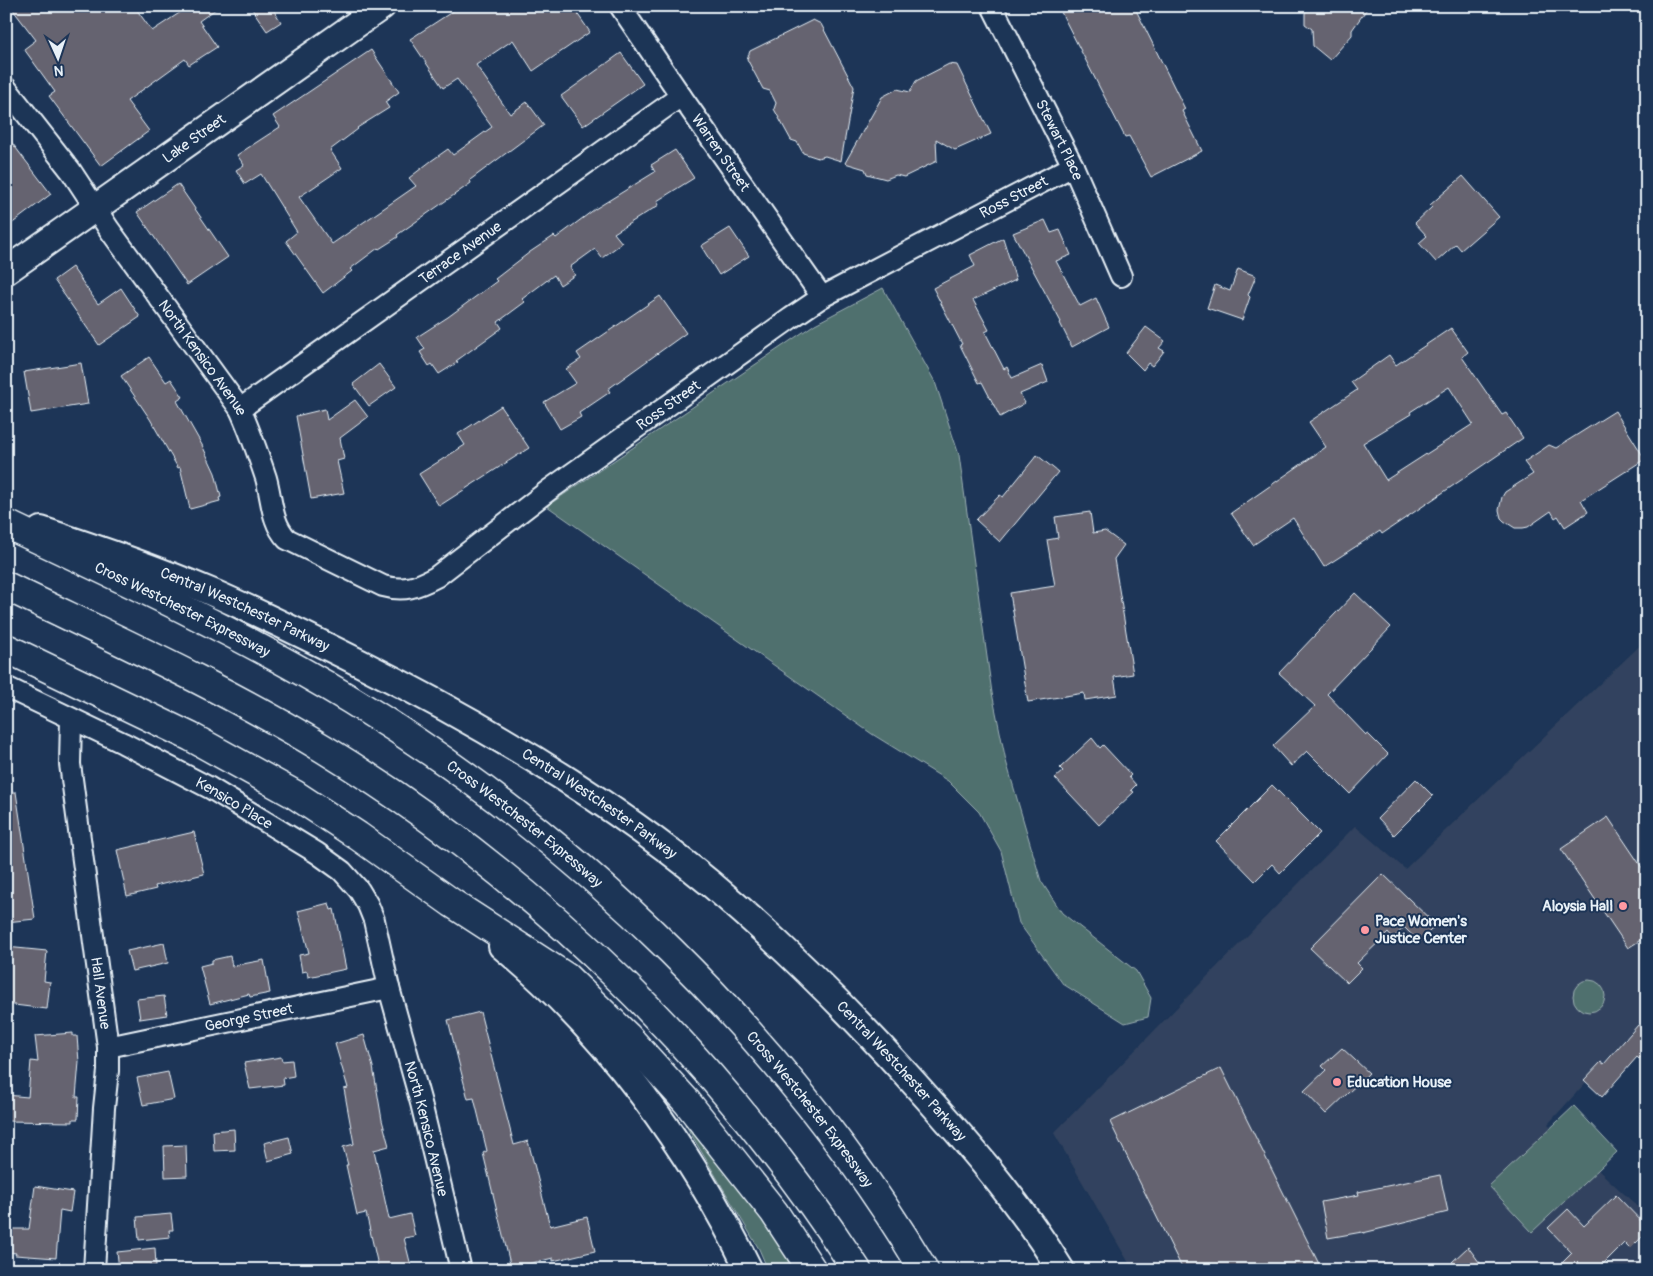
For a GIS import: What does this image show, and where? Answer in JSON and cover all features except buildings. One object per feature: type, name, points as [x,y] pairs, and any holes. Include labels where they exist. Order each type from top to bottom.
[{"type":"highway","name":"Cross Westchester Expressway","points":[[6,524],[153,594],[290,665],[352,701],[418,743],[483,789],[545,838],[663,944],[719,1000],[771,1059],[821,1121],[862,1177],[924,1270]]},
{"type":"highway","points":[[6,586],[186,673],[323,748],[418,811],[510,880],[624,983],[678,1038],[722,1088],[788,1170],[823,1216],[857,1270]]},
{"type":"highway","points":[[6,648],[191,737],[294,794],[358,836],[452,904],[566,977],[626,1036],[687,1102],[774,1212],[812,1270]]},
{"type":"main road","name":"Lake Street","points":[[6,271],[372,9]]},
{"type":"main road","name":"Central Westchester Parkway","points":[[6,519],[97,549],[210,592],[337,652],[486,729],[553,769],[641,830],[718,890],[769,935],[852,1016],[985,1164],[1030,1222],[1061,1270]]},
{"type":"main road","points":[[452,904],[510,952],[567,1005],[643,1094],[664,1124],[714,1206],[749,1270]]},
{"type":"street","name":"Warren Street","points":[[620,6],[822,297]]},
{"type":"street","name":"Stewart Place","points":[[992,6],[1073,166],[1121,276]]},
{"type":"street","name":"North Kensico Avenue","points":[[6,88],[71,171],[95,209],[240,409],[253,438],[266,480],[276,523]]},
{"type":"street","name":"Terrace Avenue","points":[[240,409],[681,96]]},
{"type":"street","name":"Ross Street","points":[[276,523],[280,532],[287,539],[383,586],[397,590],[422,585],[436,577],[549,490],[822,297],[1073,166]]},
{"type":"street","name":"Kensico Place","points":[[6,687],[123,743],[210,788],[317,853],[342,871],[360,890],[368,905],[374,920],[389,988]]},
{"type":"street","name":"Hall Avenue","points":[[71,719],[70,764],[108,1047],[108,1072],[94,1270]]},
{"type":"street","name":"North Kensico Avenue","points":[[389,988],[421,1103],[461,1270]]},
{"type":"street","name":"George Street","points":[[108,1047],[389,988]]},
{"type":"shaded area","points":[[1647,639],[1647,1015],[1548,1124],[1647,1215],[1647,1270],[1419,1270],[1415,1266],[1412,1270],[1133,1270],[1054,1133],[1355,826],[1405,869]]},
{"type":"green space","points":[[883,288],[935,382],[959,455],[992,693],[1006,761],[1041,881],[1062,913],[1136,971],[1151,998],[1148,1017],[1125,1023],[1063,984],[1019,923],[1001,851],[979,812],[948,781],[872,734],[547,506],[815,324]]},
{"type":"green space","points":[[1589,980],[1601,984],[1605,996],[1601,1008],[1589,1012],[1577,1008],[1573,996],[1577,984]]},
{"type":"green space","points":[[1574,1106],[1617,1152],[1532,1232],[1489,1186]]},
{"type":"green space","points":[[685,1124],[742,1191],[798,1270],[768,1270],[759,1249]]},
{"type":"place","name":"Aloysia Hall","points":[[1623,906]]},
{"type":"place","name":"Pace Women's Justice Center","points":[[1365,930]]},
{"type":"place","name":"Education House","points":[[1337,1082]]}]
